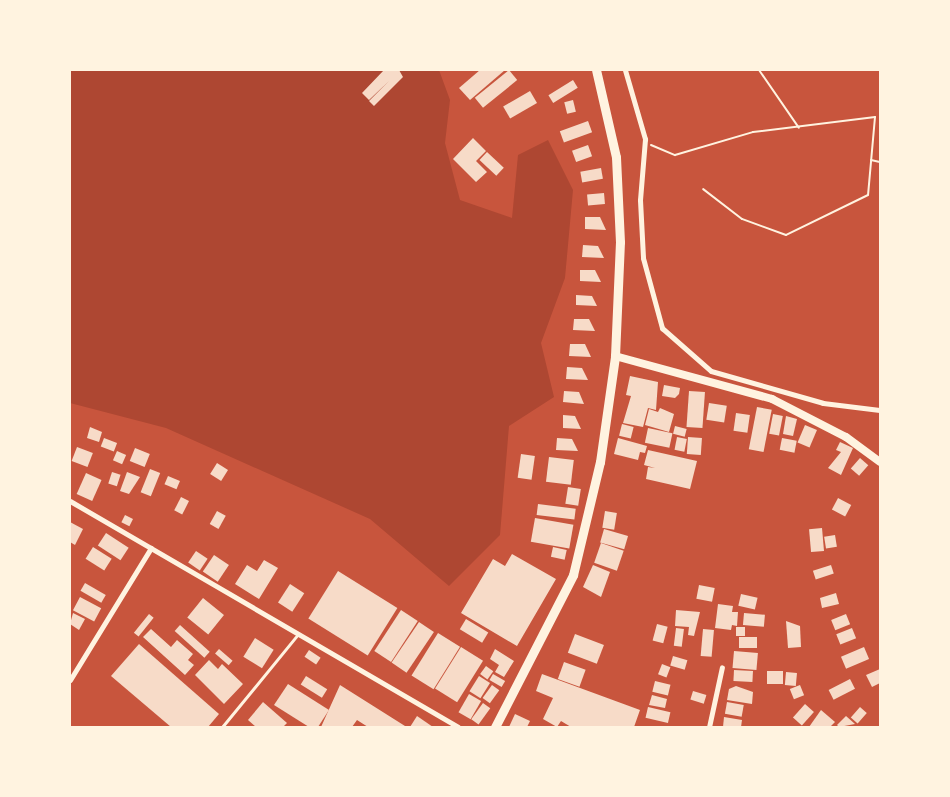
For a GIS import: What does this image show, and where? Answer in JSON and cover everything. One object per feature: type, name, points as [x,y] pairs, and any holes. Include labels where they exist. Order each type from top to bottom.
[{"type":"main road","points":[[495,727],[574,575],[600,462],[615,356],[620,242],[616,167],[596,70]]},
{"type":"street","points":[[625,70],[645,141],[640,200],[643,258],[662,328],[711,371],[824,403],[880,410]]},
{"type":"street","points":[[615,356],[772,399],[846,437],[880,462]]},
{"type":"street","points":[[70,501],[458,727]]},
{"type":"street","points":[[70,680],[151,548]]},
{"type":"street","points":[[709,727],[722,667]]},
{"type":"lane","points":[[222,727],[298,634]]},
{"type":"path","points":[[759,70],[799,128]]},
{"type":"path","points":[[645,141],[675,156],[753,132],[799,128],[875,117],[868,195],[786,235],[742,219],[703,189]]},
{"type":"path","points":[[871,160],[880,162]]},
{"type":"shaded area","points":[[70,70],[439,70],[450,100],[445,143],[460,200],[512,218],[518,155],[548,140],[573,190],[565,278],[541,343],[554,397],[509,426],[500,535],[449,586],[370,519],[166,428],[70,403]]},
{"type":"building","points":[[384,70],[399,70],[403,77],[374,106],[369,101],[389,81],[369,100],[362,93]]},
{"type":"building","points":[[480,70],[505,70],[470,100],[459,88]]},
{"type":"building","points":[[509,70],[517,80],[483,108],[475,98]]},
{"type":"building","points":[[573,80],[578,88],[553,103],[548,95]]},
{"type":"building","points":[[530,91],[537,103],[510,119],[503,106]]},
{"type":"building","points":[[573,100],[576,112],[567,114],[564,102]]},
{"type":"building","points":[[588,121],[592,132],[564,143],[560,131]]},
{"type":"building","points":[[473,138],[486,151],[476,161],[487,172],[476,182],[453,159]]},
{"type":"building","points":[[588,145],[592,156],[576,162],[572,151]]},
{"type":"building","points":[[487,152],[504,168],[496,176],[479,160]]},
{"type":"building","points":[[601,168],[603,179],[582,182],[580,172]]},
{"type":"building","points":[[604,193],[605,204],[588,205],[587,194]]},
{"type":"building","points":[[585,217],[600,217],[606,230],[585,229]]},
{"type":"building","points":[[583,245],[598,246],[604,258],[582,257]]},
{"type":"building","points":[[580,270],[595,270],[601,282],[580,281]]},
{"type":"building","points":[[576,295],[592,296],[597,306],[576,305]]},
{"type":"building","points":[[574,319],[589,319],[595,331],[573,330]]},
{"type":"building","points":[[570,344],[585,344],[591,357],[569,356]]},
{"type":"building","points":[[567,367],[582,368],[588,380],[566,379]]},
{"type":"building","points":[[630,376],[658,382],[656,410],[648,408],[643,427],[623,423],[631,396],[626,395]]},
{"type":"building","points":[[664,385],[680,388],[679,394],[675,398],[662,396]]},
{"type":"building","points":[[564,391],[579,392],[584,404],[563,402]]},
{"type":"building","points":[[689,391],[705,392],[702,428],[686,427]]},
{"type":"building","points":[[709,403],[727,406],[724,423],[706,420]]},
{"type":"building","points":[[757,407],[772,410],[764,452],[749,449]]},
{"type":"building","points":[[660,408],[674,414],[669,432],[645,425],[649,409],[658,412]]},
{"type":"building","points":[[736,413],[750,415],[747,433],[733,431]]},
{"type":"building","points":[[773,414],[783,416],[779,436],[769,434]]},
{"type":"building","points":[[563,415],[575,416],[581,429],[563,428]]},
{"type":"building","points":[[786,416],[797,419],[793,436],[783,434]]},
{"type":"building","points":[[622,424],[634,427],[631,439],[619,436]]},
{"type":"building","points":[[805,425],[817,430],[810,448],[798,442]]},
{"type":"building","points":[[675,426],[687,429],[685,437],[673,434]]},
{"type":"building","points":[[90,427],[102,432],[99,442],[87,438]]},
{"type":"building","points":[[648,428],[672,433],[669,448],[645,443]]},
{"type":"building","points":[[677,437],[687,439],[684,452],[675,450]]},
{"type":"building","points":[[688,437],[702,438],[701,455],[687,454]]},
{"type":"building","points":[[104,438],[117,443],[114,451],[101,446]]},
{"type":"building","points":[[557,438],[572,439],[578,451],[556,450]]},
{"type":"building","points":[[618,438],[647,446],[645,453],[640,452],[638,460],[614,454]]},
{"type":"building","points":[[782,438],[797,441],[794,453],[780,450]]},
{"type":"building","points":[[840,442],[853,448],[841,475],[828,468],[841,452],[836,450]]},
{"type":"building","points":[[77,447],[93,453],[87,467],[72,461]]},
{"type":"building","points":[[135,448],[150,454],[145,467],[130,461]]},
{"type":"building","points":[[648,450],[697,461],[690,489],[646,479],[648,467],[655,468],[644,465]]},
{"type":"building","points":[[117,451],[126,455],[122,464],[113,460]]},
{"type":"building","points":[[521,454],[535,456],[532,480],[518,478]]},
{"type":"building","points":[[549,457],[574,460],[571,485],[546,482]]},
{"type":"building","points":[[860,458],[868,465],[859,476],[851,469]]},
{"type":"building","points":[[217,463],[228,470],[221,481],[210,474]]},
{"type":"building","points":[[150,469],[160,473],[151,496],[141,492]]},
{"type":"building","points":[[112,472],[121,475],[117,486],[108,483]]},
{"type":"building","points":[[127,472],[140,477],[129,494],[120,491]]},
{"type":"building","points":[[86,473],[102,480],[92,501],[77,494]]},
{"type":"building","points":[[168,476],[180,481],[176,489],[164,484]]},
{"type":"building","points":[[568,487],[581,489],[578,506],[565,504]]},
{"type":"building","points":[[181,497],[189,501],[182,514],[174,510]]},
{"type":"building","points":[[838,498],[851,505],[845,517],[832,509]]},
{"type":"building","points":[[538,504],[576,509],[574,520],[537,515]]},
{"type":"building","points":[[217,511],[226,516],[218,529],[210,524]]},
{"type":"building","points":[[605,511],[617,513],[614,530],[602,528]]},
{"type":"building","points":[[125,515],[133,519],[129,526],[121,522]]},
{"type":"building","points":[[535,518],[573,525],[569,548],[531,542]]},
{"type":"building","points":[[70,522],[83,529],[75,545],[70,542]]},
{"type":"building","points":[[822,528],[824,551],[811,552],[809,529]]},
{"type":"building","points":[[604,529],[628,536],[624,549],[600,542]]},
{"type":"building","points":[[106,533],[129,548],[120,560],[98,546]]},
{"type":"building","points":[[835,535],[837,547],[826,549],[824,537]]},
{"type":"building","points":[[601,543],[624,551],[617,571],[594,563]]},
{"type":"building","points":[[93,547],[112,559],[104,571],[86,559]]},
{"type":"building","points":[[553,547],[567,550],[565,560],[551,557]]},
{"type":"building","points":[[196,551],[208,559],[200,570],[188,563]]},
{"type":"building","points":[[512,554],[556,579],[517,646],[461,613],[493,559],[505,566]]},
{"type":"building","points":[[214,555],[229,565],[218,582],[203,572]]},
{"type":"building","points":[[264,560],[278,568],[259,599],[235,584],[247,565],[257,571]]},
{"type":"building","points":[[593,565],[610,572],[601,597],[583,587]]},
{"type":"building","points":[[831,565],[834,574],[816,579],[813,571]]},
{"type":"building","points":[[338,571],[397,608],[368,656],[308,618]]},
{"type":"building","points":[[85,583],[106,595],[101,603],[80,591]]},
{"type":"building","points":[[290,584],[304,593],[292,612],[278,602]]},
{"type":"building","points":[[699,585],[715,588],[712,602],[696,599]]},
{"type":"building","points":[[836,593],[839,604],[822,608],[820,598]]},
{"type":"building","points":[[741,594],[758,598],[755,610],[738,606]]},
{"type":"building","points":[[80,597],[101,608],[94,622],[73,610]]},
{"type":"building","points":[[203,598],[224,615],[208,634],[187,617]]},
{"type":"building","points":[[718,604],[733,606],[732,612],[738,612],[737,626],[732,625],[731,630],[715,628]]},
{"type":"building","points":[[401,610],[418,621],[391,662],[374,651]]},
{"type":"building","points":[[676,610],[700,612],[694,636],[688,635],[689,627],[675,626]]},
{"type":"building","points":[[73,613],[85,619],[79,630],[70,624]]},
{"type":"building","points":[[744,613],[765,615],[764,627],[743,625]]},
{"type":"building","points":[[149,614],[154,618],[139,636],[134,633]]},
{"type":"building","points":[[846,614],[850,624],[835,630],[831,620]]},
{"type":"building","points":[[466,619],[488,632],[482,643],[460,629]]},
{"type":"building","points":[[786,621],[800,626],[801,647],[788,648]]},
{"type":"building","points":[[419,622],[434,632],[407,673],[392,663]]},
{"type":"building","points":[[657,624],[668,627],[663,643],[653,640]]},
{"type":"building","points":[[180,625],[210,652],[204,658],[175,631]]},
{"type":"building","points":[[736,627],[745,627],[745,636],[736,636]]},
{"type":"building","points":[[676,628],[684,629],[682,647],[674,646]]},
{"type":"building","points":[[852,628],[856,638],[840,645],[836,634]]},
{"type":"building","points":[[151,629],[171,647],[177,640],[193,654],[188,660],[194,665],[185,675],[143,637]]},
{"type":"building","points":[[703,629],[714,630],[712,657],[701,656]]},
{"type":"building","points":[[438,633],[460,647],[434,689],[412,675]]},
{"type":"building","points":[[575,634],[604,645],[597,664],[568,653]]},
{"type":"building","points":[[739,637],[757,637],[757,648],[739,648]]},
{"type":"building","points":[[255,638],[274,650],[262,668],[243,657]]},
{"type":"building","points":[[139,644],[219,714],[208,727],[171,727],[111,676]]},
{"type":"building","points":[[461,647],[483,661],[457,702],[435,689]]},
{"type":"building","points":[[864,647],[869,659],[846,669],[841,657]]},
{"type":"building","points":[[219,649],[233,661],[229,665],[215,654]]},
{"type":"building","points":[[495,649],[514,661],[504,677],[495,672],[499,665],[490,659]]},
{"type":"building","points":[[309,650],[321,658],[316,664],[305,657]]},
{"type":"building","points":[[734,651],[758,653],[756,670],[733,668]]},
{"type":"building","points":[[673,656],[687,660],[685,670],[670,666]]},
{"type":"building","points":[[209,660],[218,669],[222,664],[243,684],[224,704],[195,675]]},
{"type":"building","points":[[564,662],[586,670],[579,687],[558,679]]},
{"type":"building","points":[[662,664],[670,667],[666,677],[658,674]]},
{"type":"building","points":[[486,666],[493,671],[487,679],[480,674]]},
{"type":"building","points":[[880,669],[880,683],[872,687],[866,675]]},
{"type":"building","points":[[734,670],[753,671],[752,682],[733,681]]},
{"type":"building","points":[[767,671],[783,671],[783,684],[767,684]]},
{"type":"building","points":[[786,672],[797,673],[796,686],[785,685]]},
{"type":"building","points":[[493,674],[505,681],[502,687],[490,680]]},
{"type":"building","points":[[542,674],[640,710],[634,727],[571,727],[561,721],[557,727],[543,719],[553,698],[536,691]]},
{"type":"building","points":[[306,676],[327,689],[322,698],[301,684]]},
{"type":"building","points":[[479,676],[490,683],[480,698],[469,691]]},
{"type":"building","points":[[850,679],[855,689],[834,700],[829,690]]},
{"type":"building","points":[[655,681],[671,685],[668,696],[652,692]]},
{"type":"building","points":[[288,684],[329,710],[318,727],[309,727],[274,705]]},
{"type":"building","points":[[340,685],[405,726],[368,727],[357,720],[352,727],[321,727]]},
{"type":"building","points":[[492,685],[499,690],[490,703],[483,698]]},
{"type":"building","points":[[800,685],[804,695],[794,699],[790,689]]},
{"type":"building","points":[[736,686],[753,692],[752,704],[727,700],[729,689]]},
{"type":"building","points":[[693,691],[706,695],[704,704],[690,700]]},
{"type":"building","points":[[469,694],[481,701],[471,719],[458,712]]},
{"type":"building","points":[[652,695],[667,699],[665,708],[649,705]]},
{"type":"building","points":[[263,702],[287,723],[283,727],[256,727],[248,720]]},
{"type":"building","points":[[727,702],[744,705],[742,717],[725,714]]},
{"type":"building","points":[[483,703],[490,708],[479,724],[471,719]]},
{"type":"building","points":[[805,704],[814,712],[802,725],[793,717]]},
{"type":"building","points":[[648,707],[670,712],[668,723],[646,718]]},
{"type":"building","points":[[860,707],[867,713],[858,723],[851,718]]},
{"type":"building","points":[[821,710],[835,722],[830,727],[809,727]]},
{"type":"building","points":[[515,714],[530,721],[527,727],[509,727]]},
{"type":"building","points":[[417,716],[433,727],[410,727]]},
{"type":"building","points":[[846,716],[855,724],[839,727],[837,725]]},
{"type":"building","points":[[724,717],[742,720],[741,727],[723,727]]}]
